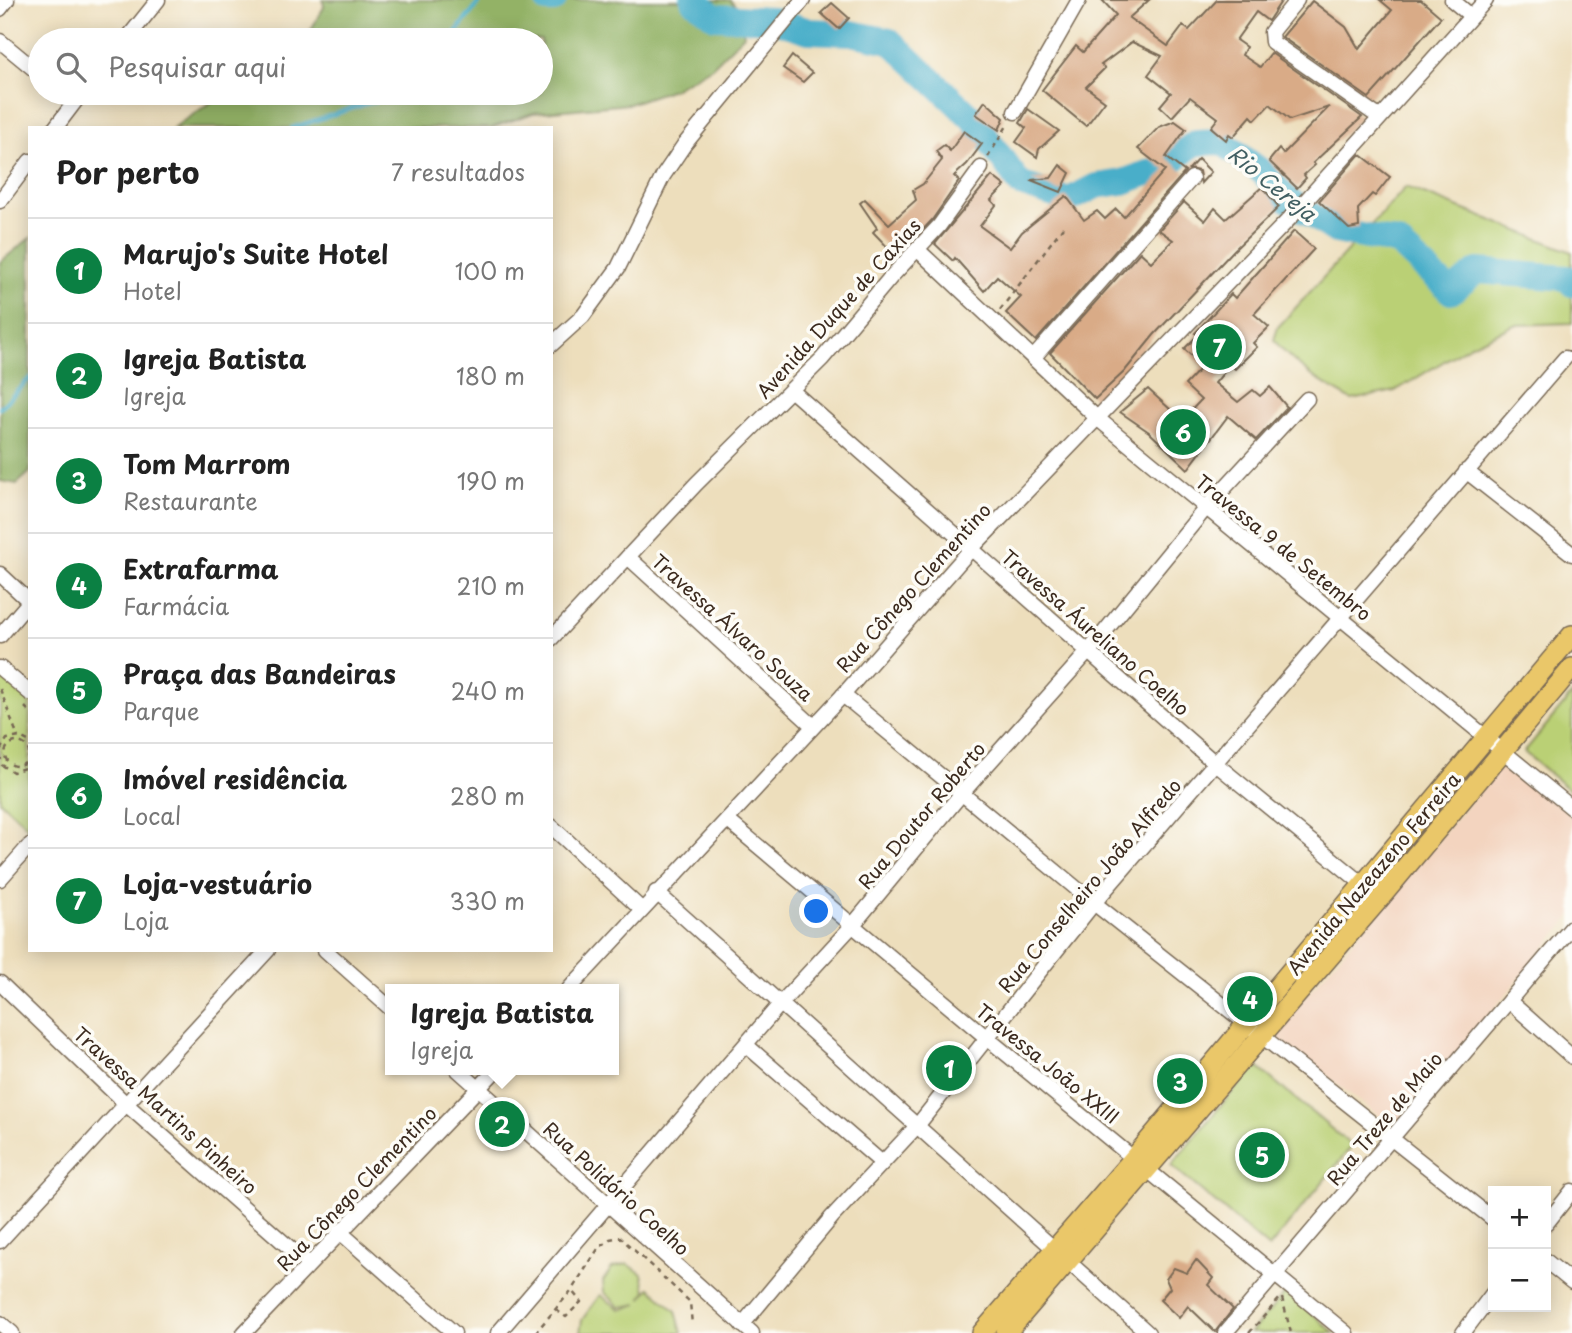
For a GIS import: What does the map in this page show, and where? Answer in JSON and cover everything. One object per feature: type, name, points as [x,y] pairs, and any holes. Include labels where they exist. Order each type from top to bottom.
[{"type":"main road","name":"Avenida Nazeazeno Ferreira","points":[[1254,1029],[1380,898],[1496,744],[1572,635]]},
{"type":"main road","name":"Avenida Nazeazeno Ferreira","points":[[982,1333],[1060,1257],[1141,1163],[1254,1029],[1362,883],[1572,668]]},
{"type":"main road","name":"Avenida Nazeazeno Ferreira","points":[[1006,1333],[1060,1257]]},
{"type":"street","points":[[0,9],[7,0]]},
{"type":"street","points":[[136,28],[158,0]]},
{"type":"street","points":[[553,343],[583,316],[618,268],[663,176],[684,145],[803,0]]},
{"type":"street","points":[[1015,112],[1079,0]]},
{"type":"street","points":[[1297,0],[1271,32],[1272,42],[1379,117],[1486,0]]},
{"type":"street","points":[[1452,0],[1471,16]]},
{"type":"street","points":[[0,41],[28,64]]},
{"type":"street","points":[[56,126],[69,105]]},
{"type":"street","name":"Rua Cônego Clementino","points":[[574,984],[656,892],[843,695],[972,548],[1292,216],[1311,191],[1379,117]]},
{"type":"street","points":[[0,201],[28,164]]},
{"type":"street","name":"Avenida Duque de Caxias","points":[[553,637],[696,484],[791,390],[918,250],[981,168]]},
{"type":"street","points":[[1034,358],[1192,178]]},
{"type":"street","name":"Travessa 9 de Setembro","points":[[918,250],[994,318],[1097,418],[1572,808]]},
{"type":"street","name":"Rua Conselheiro João Alfredo","points":[[747,1329],[882,1163],[916,1126],[1094,903],[1565,358]]},
{"type":"street","name":"Travessa Áureliano Coelho","points":[[791,390],[1216,764],[1380,898]]},
{"type":"street","name":"Rua Doutor Roberto","points":[[499,1333],[781,1003],[852,926],[962,793],[1088,652],[1205,509],[1307,399]]},
{"type":"street","points":[[1466,471],[1572,554]]},
{"type":"street","name":"Travessa Álvaro Souza","points":[[628,557],[812,725]]},
{"type":"street","points":[[0,574],[28,599]]},
{"type":"street","points":[[0,636],[28,603]]},
{"type":"street","points":[[0,668],[28,691]]},
{"type":"street","points":[[843,695],[1094,903],[1488,1215]]},
{"type":"street","name":"Travessa João XXIII","points":[[727,820],[1141,1163],[1271,1280],[1346,1333]]},
{"type":"street","points":[[553,828],[641,909]]},
{"type":"street","points":[[0,879],[28,847]]},
{"type":"street","points":[[656,892],[1060,1257],[1148,1333]]},
{"type":"street","name":"Rua Treze de Maio","points":[[1225,1333],[1572,927]]},
{"type":"street","points":[[0,1241],[266,952]]},
{"type":"street","points":[[327,952],[385,1004]]},
{"type":"street","name":"Travessa Martins Pinheiro","points":[[0,983],[126,1104],[308,1264]]},
{"type":"street","points":[[1509,1001],[1572,1057]]},
{"type":"street","points":[[746,1045],[882,1163]]},
{"type":"street","name":"Rua Polidório Coelho","points":[[464,1075],[747,1329]]},
{"type":"street","name":"Rua Cônego Clementino","points":[[244,1333],[491,1075]]},
{"type":"street","points":[[1551,1218],[1572,1191]]},
{"type":"street","points":[[339,1231],[454,1333]]},
{"type":"street","points":[[1551,1265],[1572,1282]]},
{"type":"street","points":[[1463,1333],[1488,1300]]},
{"type":"street","points":[[0,1323],[12,1333]]},
{"type":"path","points":[[981,168],[1015,112]]},
{"type":"path","points":[[994,318],[1063,227]]},
{"type":"path","points":[[0,690],[19,737],[28,741]]},
{"type":"path","points":[[1,748],[7,739],[28,735]]},
{"type":"path","points":[[28,752],[27,747],[20,742],[10,744],[5,752],[7,761],[15,766],[24,764],[28,758]]},
{"type":"path","points":[[0,755],[2,765],[13,772],[28,768]]},
{"type":"path","points":[[24,764],[28,767]]},
{"type":"path","points":[[534,1333],[571,1291],[598,1249],[610,1239],[620,1237],[690,1302],[692,1325]]},
{"type":"path","points":[[1271,1280],[1282,1296],[1291,1333]]},
{"type":"path","points":[[556,1310],[566,1317],[581,1301],[571,1291]]},
{"type":"path","points":[[1249,1333],[1282,1296]]},
{"type":"shaded area","points":[[1507,759],[1572,816],[1572,915],[1395,1128],[1273,1035]]},
{"type":"green space","points":[[323,0],[730,0],[740,11],[744,35],[712,67],[673,89],[629,104],[533,113],[497,126],[176,126],[207,105],[553,105],[553,28],[312,28],[324,7]]},
{"type":"green space","points":[[1406,187],[1572,252],[1572,323],[1514,325],[1469,346],[1395,391],[1352,400],[1310,374],[1291,359],[1274,340],[1278,327]]},
{"type":"green space","points":[[28,240],[28,474],[17,484],[0,481],[0,262]]},
{"type":"green space","points":[[0,674],[28,699],[28,827],[0,801]]},
{"type":"green space","points":[[1572,694],[1572,792],[1524,752]]},
{"type":"green space","points":[[1255,1065],[1352,1146],[1269,1248],[1171,1165]]},
{"type":"green space","points":[[628,1264],[642,1274],[646,1290],[641,1299],[650,1288],[676,1311],[682,1333],[580,1333],[582,1320],[600,1295],[621,1310],[638,1304],[620,1307],[604,1292],[603,1281],[612,1268]]},
{"type":"green space","points":[[1287,1291],[1334,1333],[1250,1333]]},
{"type":"building","points":[[1102,0],[1149,0],[1129,18],[1168,46],[1183,26],[1189,30],[1217,0],[1282,0],[1268,21],[1256,12],[1236,40],[1246,47],[1242,55],[1260,67],[1271,53],[1362,117],[1313,163],[1315,165],[1304,175],[1306,178],[1297,188],[1269,161],[1279,149],[1283,154],[1329,107],[1290,120],[1270,104],[1255,120],[1251,116],[1233,137],[1229,134],[1226,140],[1211,127],[1218,118],[1190,97],[1172,117],[1160,106],[1171,93],[1148,75],[1162,56],[1132,42],[1101,65],[1105,68],[1086,87],[1105,101],[1086,126],[1042,90],[1076,46],[1083,52],[1116,15]]},
{"type":"building","points":[[1380,0],[1421,0],[1441,17],[1369,98],[1282,37],[1312,1],[1346,27],[1359,49],[1392,10]]},
{"type":"building","points":[[832,3],[849,18],[839,29],[821,13]]},
{"type":"building","points":[[792,56],[812,73],[803,82],[783,68]]},
{"type":"building","points":[[985,101],[1004,118],[999,130],[976,114]]},
{"type":"building","points":[[1028,109],[1059,131],[1039,149],[1037,157],[1016,142],[1026,128],[1020,123]]},
{"type":"building","points":[[1175,121],[1186,129],[1166,157],[1185,172],[1036,341],[1006,313],[1021,297],[997,276],[984,291],[955,258],[953,261],[935,244],[992,176],[1005,186],[991,200],[996,205],[980,226],[1010,248],[1022,232],[1066,196],[1084,220],[1097,211],[1105,219],[1116,209],[1124,217],[1165,170],[1138,149],[1159,127]]},
{"type":"building","points":[[964,131],[982,144],[954,176],[959,181],[932,220],[897,257],[873,232],[877,228],[860,203],[865,199],[889,224],[916,200],[913,190],[923,184],[942,160],[936,151],[944,145],[950,151]]},
{"type":"building","points":[[1360,154],[1390,177],[1375,196],[1372,194],[1358,209],[1359,227],[1349,229],[1319,201]]},
{"type":"building","points":[[1198,159],[1211,172],[1201,183],[1199,171],[1189,169]]},
{"type":"building","points":[[1060,165],[1070,173],[1061,192],[1031,180],[1051,178]]},
{"type":"building","points":[[1262,187],[1279,207],[1234,250],[1154,335],[1124,372],[1095,399],[1050,353],[1140,252],[1151,262],[1173,240],[1159,230],[1184,202],[1205,221],[1215,208],[1226,219]]},
{"type":"building","points":[[1294,231],[1314,249],[1254,314],[1269,327],[1253,343],[1257,347],[1235,369],[1230,365],[1215,383],[1238,402],[1253,390],[1260,396],[1270,387],[1287,407],[1256,440],[1228,416],[1188,469],[1149,432],[1120,412],[1148,389],[1182,420],[1201,400],[1185,385],[1203,366],[1184,349],[1231,294],[1235,298]]},
{"type":"building","points":[[1196,1260],[1213,1278],[1208,1285],[1233,1309],[1215,1332],[1188,1306],[1179,1318],[1160,1300],[1170,1288],[1166,1279],[1174,1268],[1187,1273]]},
{"type":"waterway","points":[[459,28],[481,0]]},
{"type":"waterway","name":"Rio Cereja","points":[[547,0],[554,0]]},
{"type":"waterway","name":"Rio Cereja","points":[[693,0],[715,17],[774,20],[809,31],[851,33],[890,41],[974,120],[1020,184],[1069,200],[1096,186],[1123,182],[1164,167],[1195,143],[1222,142],[1262,172],[1287,199],[1336,231],[1398,243],[1451,292],[1477,271],[1567,278],[1572,284]]},
{"type":"waterway","points":[[298,126],[362,105]]},
{"type":"waterway","points":[[0,408],[28,380]]},
{"type":"place","name":"Loja-vestuário","points":[[1219,347]]},
{"type":"place","name":"Imóvel residência","points":[[1183,432]]},
{"type":"place","name":"Extrafarma","points":[[1250,999]]},
{"type":"place","name":"Marujo's Suite Hotel","points":[[949,1068]]},
{"type":"place","name":"Tom Marrom","points":[[1180,1081]]},
{"type":"place","name":"Igreja Batista","points":[[502,1124]]},
{"type":"place","name":"Praça das Bandeiras","points":[[1262,1155]]}]
